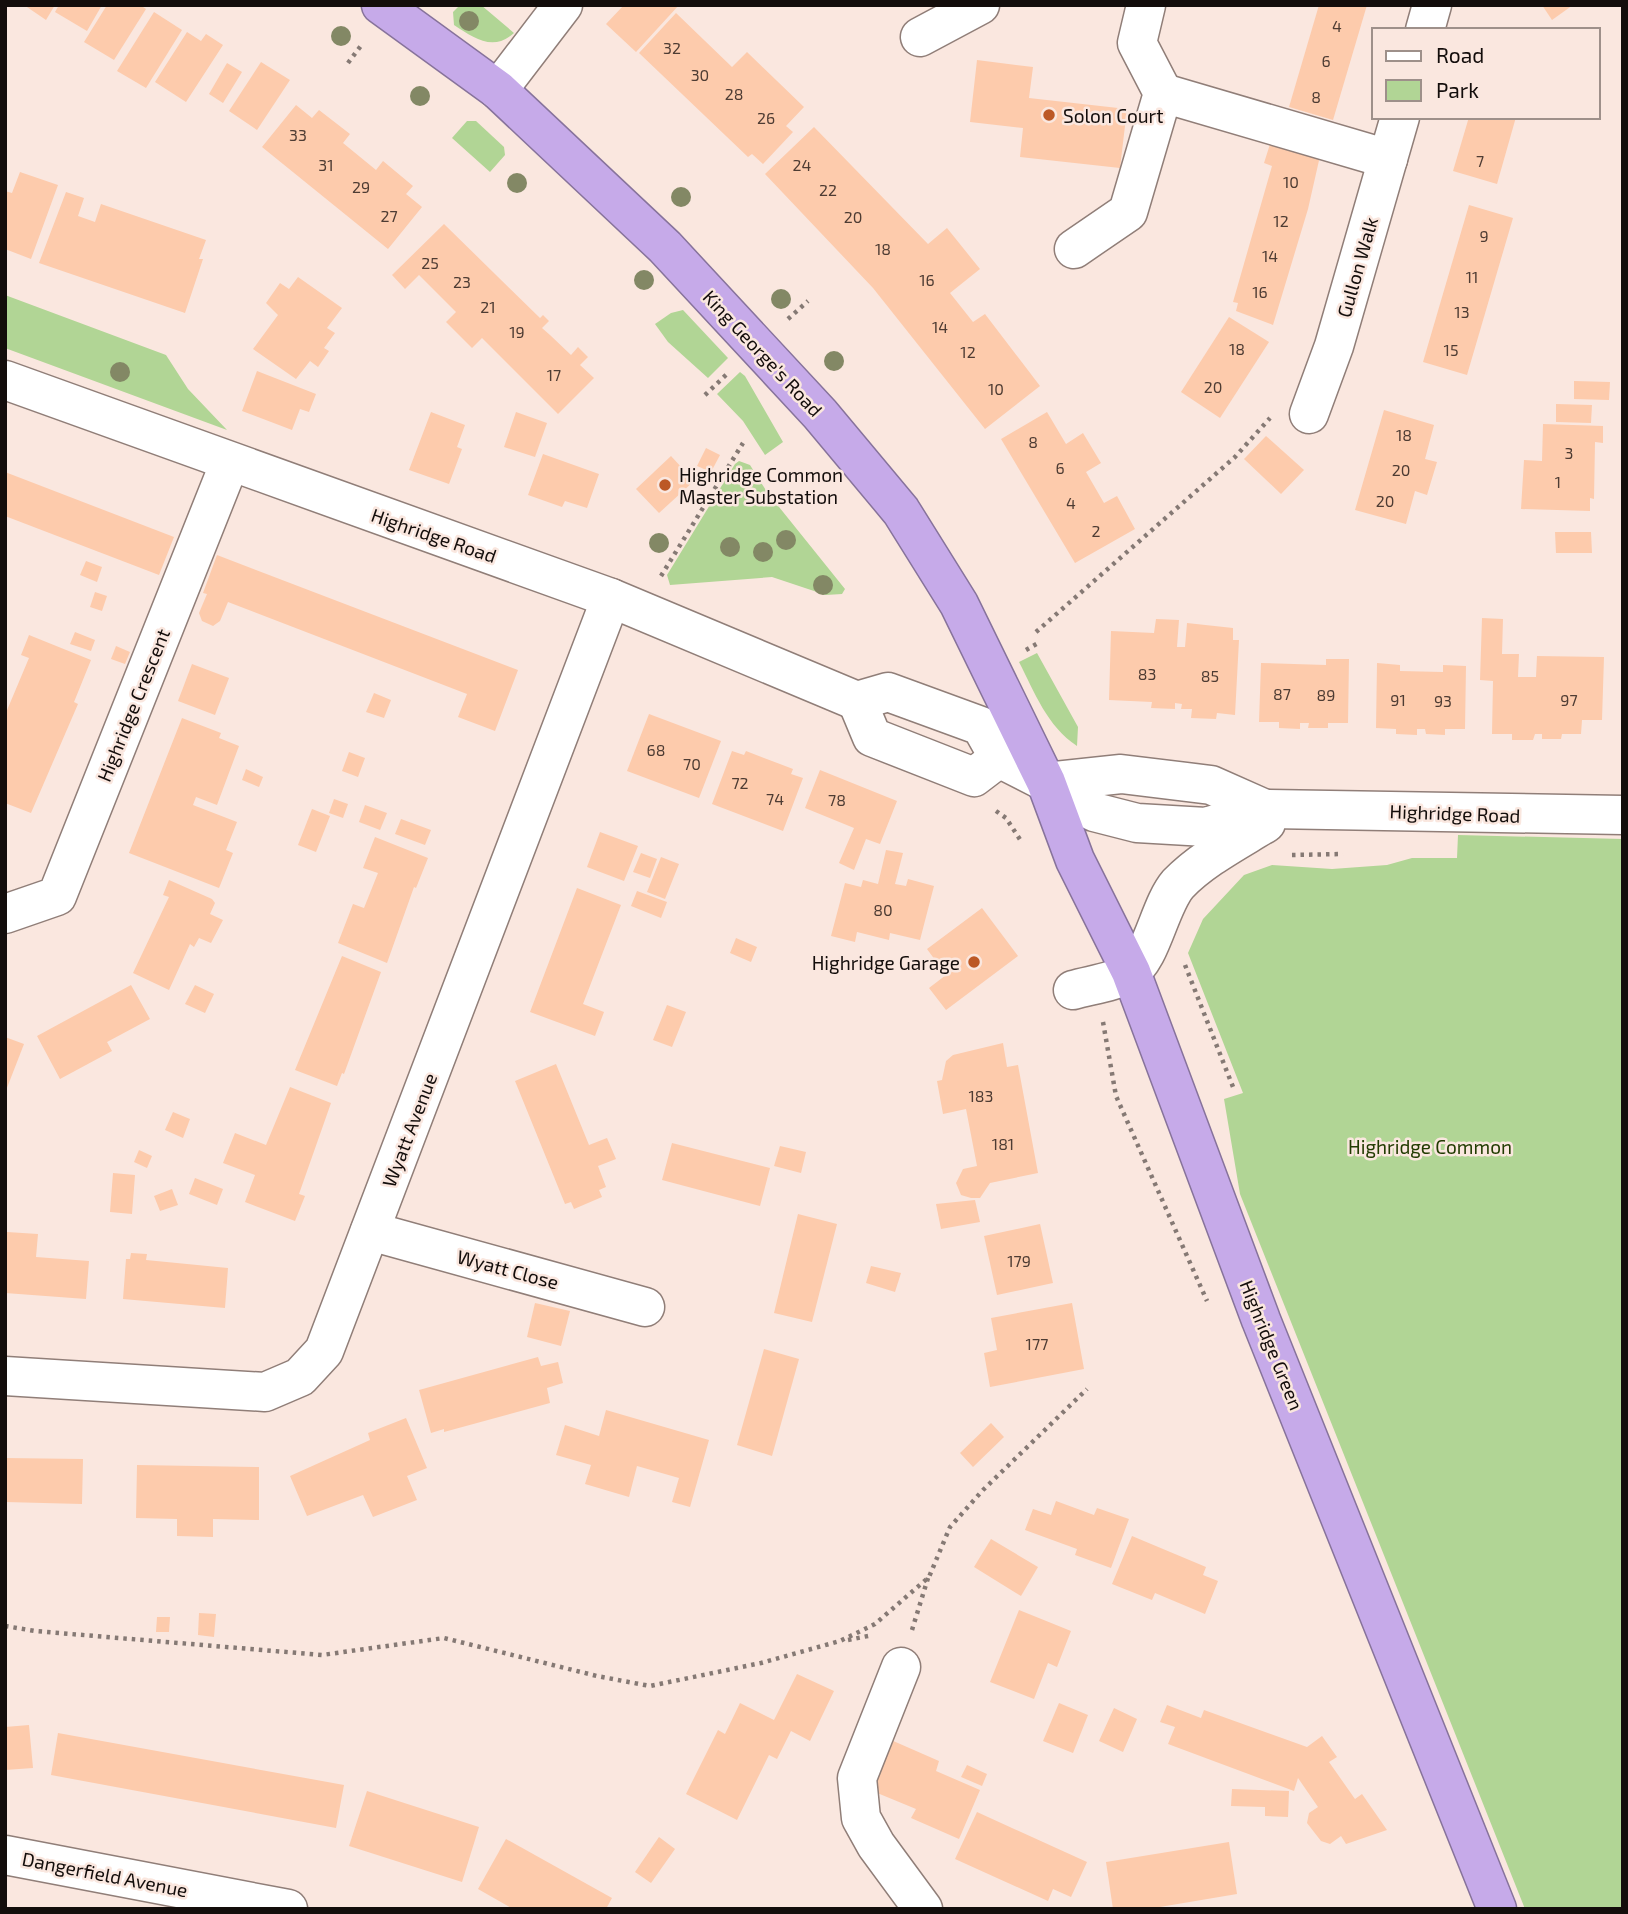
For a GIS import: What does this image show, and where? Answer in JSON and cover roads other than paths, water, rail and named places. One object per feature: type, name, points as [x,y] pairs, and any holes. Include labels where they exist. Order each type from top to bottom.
[{"type":"highway","name":"King George's Road","points":[[381,5],[498,90],[674,257],[802,394],[901,512],[959,604],[1046,782]]},
{"type":"highway","name":"Highridge Green","points":[[1046,782],[1075,860],[1130,972],[1261,1321],[1497,1909]]},
{"type":"street","points":[[498,90],[563,5]]},
{"type":"street","points":[[920,37],[980,5]]},
{"type":"street","points":[[1074,249],[1128,212],[1163,93],[1137,43],[1146,5]]},
{"type":"street","points":[[1426,28],[1432,5]]},
{"type":"street","points":[[1163,93],[1388,159]]},
{"type":"street","name":"Gullon Walk","points":[[1309,414],[1334,346],[1400,119]]},
{"type":"street","name":"Highridge Road","points":[[5,380],[626,603],[858,701],[872,737],[974,777],[999,758],[1046,782],[1121,775],[1211,785],[1277,809],[1567,817],[1623,815]]},
{"type":"street","name":"Highridge Crescent","points":[[5,914],[57,896],[230,462]]},
{"type":"street","name":"Wyatt Avenue","points":[[5,1376],[265,1392],[300,1377],[324,1351],[370,1231],[626,603]]},
{"type":"street","points":[[1073,990],[1130,972],[1146,950],[1157,921],[1178,885],[1277,809]]},
{"type":"street","name":"Wyatt Close","points":[[370,1231],[645,1307]]},
{"type":"street","points":[[901,1667],[857,1778],[859,1804],[861,1818],[876,1845],[923,1909]]},
{"type":"street","name":"Dangerfield Avenue","points":[[5,1855],[202,1901],[288,1909]]},
{"type":"place","name":"Solon Court","points":[[1049,115]]},
{"type":"place","name":"Highridge Common Master Substation","points":[[665,485]]},
{"type":"place","name":"Highridge Garage","points":[[974,962]]},
{"type":"park label","name":"Highridge Common","points":[[1430,1146]]}]
